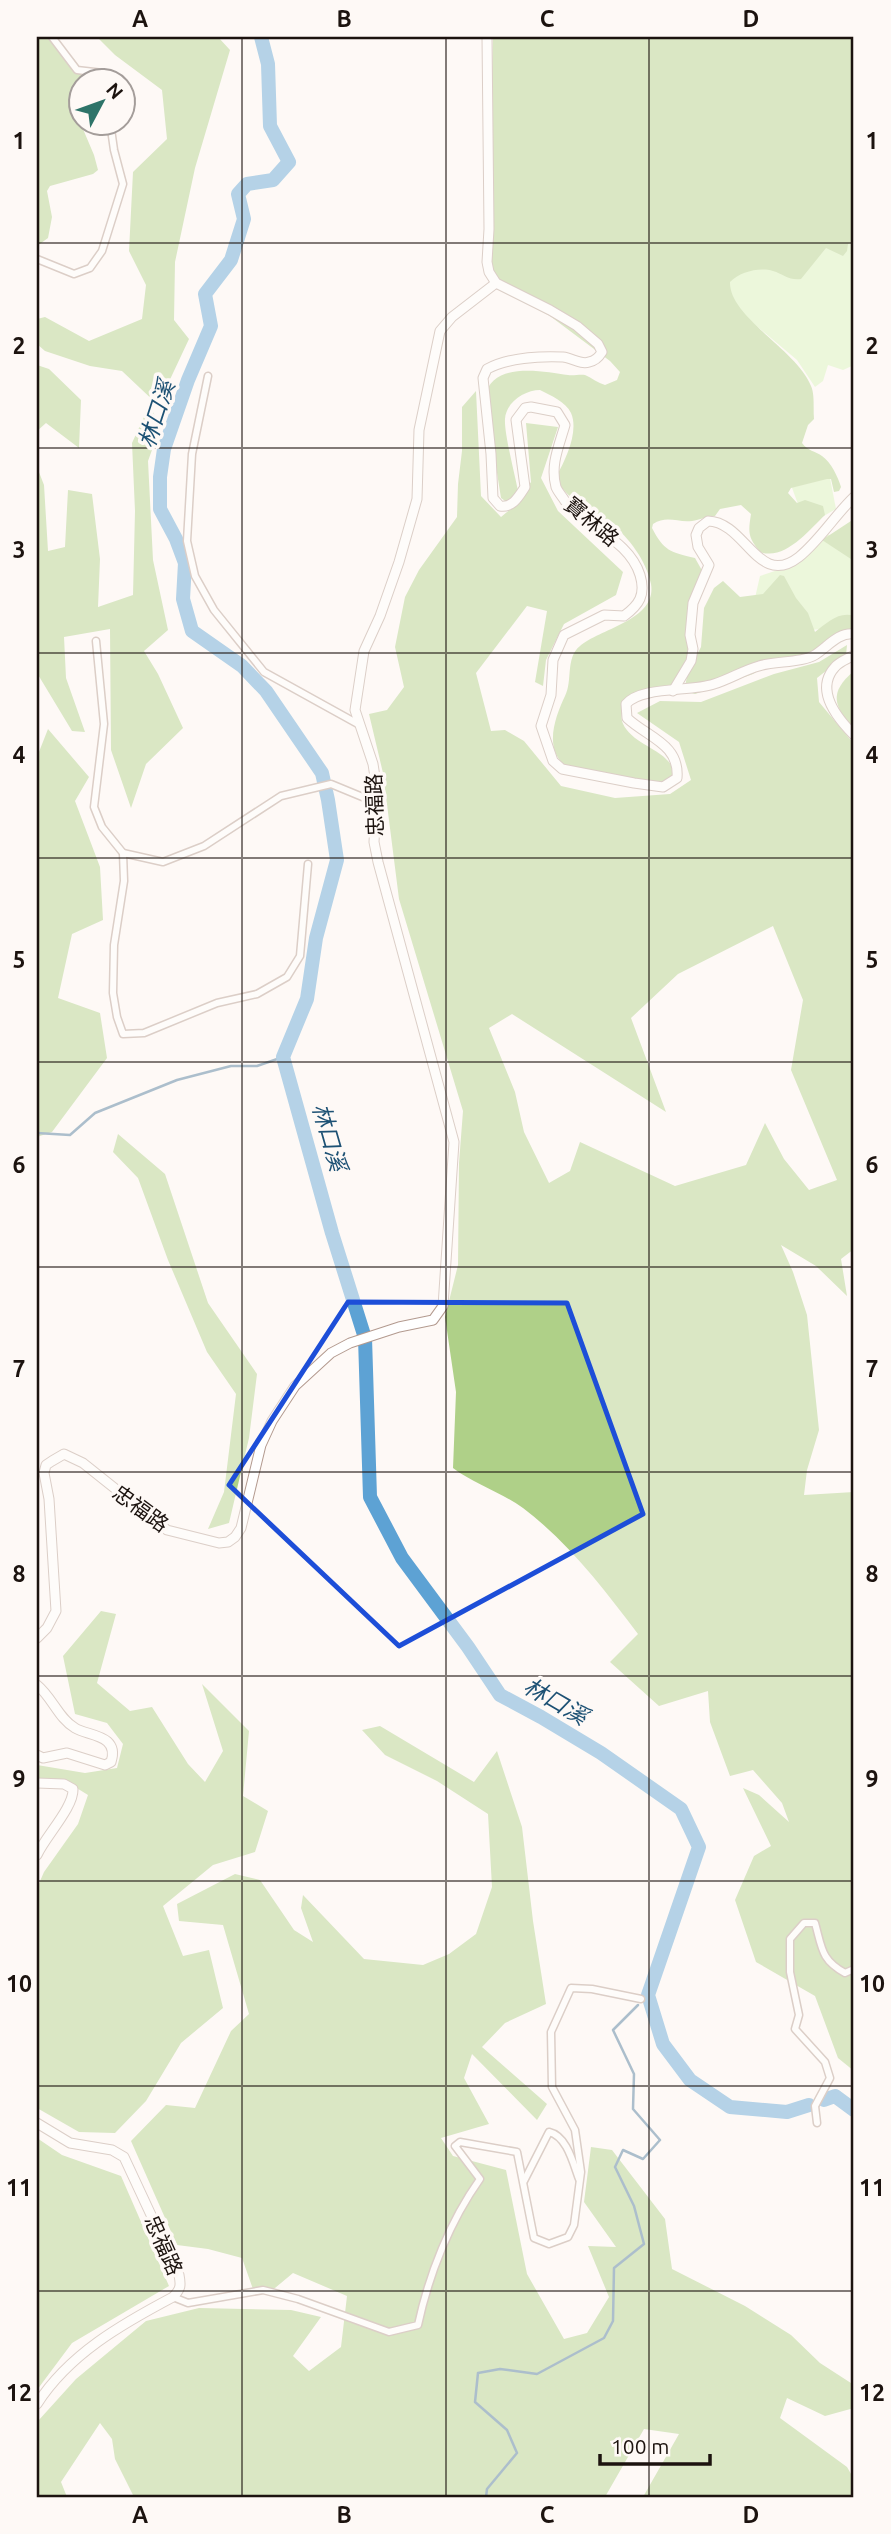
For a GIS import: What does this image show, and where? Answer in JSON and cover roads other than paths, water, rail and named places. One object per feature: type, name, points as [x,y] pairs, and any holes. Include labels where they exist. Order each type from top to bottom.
[{"type":"street","points":[[52,37],[75,66]]},
{"type":"street","points":[[487,37],[487,262],[489,272],[496,283]]},
{"type":"street","points":[[37,259],[74,274],[90,268],[102,251],[124,184],[112,136]]},
{"type":"street","name":"寶林路","points":[[496,283],[577,326],[598,344],[602,352],[588,363],[563,357],[505,361],[487,369],[484,378],[494,501],[503,507],[511,505],[525,486],[516,420],[520,413],[531,407],[557,412],[565,425],[553,466],[557,490],[575,512],[623,547],[637,565],[643,585],[638,606],[624,617],[604,615],[564,635],[553,660],[551,695],[541,726],[554,761],[562,769],[634,783],[663,787],[670,784],[677,778],[678,770],[672,753],[663,743],[627,718],[626,704],[631,698],[713,685],[759,666],[812,657],[839,638],[850,633],[854,635]]},
{"type":"street","name":"忠福路","points":[[37,1638],[47,1628],[56,1611],[49,1499],[44,1473],[47,1465],[59,1456],[72,1456],[167,1530],[194,1538],[228,1542],[241,1528],[258,1455],[272,1421],[288,1395],[331,1353],[350,1343],[399,1327],[433,1320],[443,1306],[454,1142],[378,862],[374,842],[377,790],[373,764],[358,724],[356,697],[364,651],[399,562],[417,499],[419,430],[440,331],[452,317],[496,283]]},
{"type":"street","points":[[208,376],[192,454],[187,541],[195,576],[214,610],[264,672],[358,724]]},
{"type":"street","points":[[673,691],[691,661],[693,603],[709,565],[698,547],[696,535],[699,528],[708,521],[727,525],[753,554],[764,562],[784,565],[802,555],[854,496]]},
{"type":"street","points":[[96,642],[104,723],[94,807],[102,827],[123,853],[124,881],[114,945],[113,993],[123,1034],[144,1033],[217,1003],[257,994],[288,977],[300,956],[308,864]]},
{"type":"street","points":[[854,656],[834,668],[827,683],[829,703],[854,735]]},
{"type":"street","points":[[123,853],[163,862],[204,846],[281,796],[331,784],[377,803]]},
{"type":"street","points":[[37,1685],[75,1729],[99,1735],[112,1751],[113,1757],[111,1762],[105,1765],[66,1753],[43,1758],[37,1755]]},
{"type":"street","points":[[37,1783],[64,1784],[73,1789],[74,1793],[37,1855]]},
{"type":"street","points":[[817,2123],[815,2106],[830,2078],[825,2062],[795,2028],[799,2015],[790,1972],[790,1939],[804,1923],[815,1923],[824,1956],[832,1966],[845,1973],[854,1969]]},
{"type":"street","points":[[173,2297],[188,2303],[263,2290],[298,2299],[388,2332],[418,2325],[422,2306],[453,2222],[480,2179],[455,2146],[460,2142],[517,2152],[534,2238],[549,2244],[569,2237],[574,2225],[581,2172],[575,2130],[552,2087],[551,2032],[571,1988],[641,1998]]},
{"type":"street","name":"忠福路","points":[[37,2123],[70,2143],[112,2150],[124,2157],[179,2275],[180,2291],[101,2339],[75,2360],[37,2404]]},
{"type":"street","points":[[524,2181],[549,2132],[555,2133],[563,2141],[580,2181]]},
{"type":"waterway","name":"林口溪","points":[[261,37],[268,64],[270,126],[289,162],[273,180],[247,184],[238,194],[244,219],[231,260],[205,294],[211,326],[188,380],[164,449],[160,477],[160,509],[185,563],[183,599],[192,631],[242,666],[266,691],[322,773],[328,800],[337,860],[316,938],[307,999],[283,1057],[332,1233],[365,1338],[370,1497],[402,1558],[500,1695],[601,1753],[681,1809],[699,1847],[648,1995],[663,2044],[690,2080],[730,2107],[787,2112],[809,2105]]},
{"type":"waterway","points":[[37,1133],[70,1135],[95,1113],[177,1080],[231,1066],[257,1066],[283,1057]]},
{"type":"waterway","points":[[486,2497],[487,2489],[517,2453],[507,2430],[475,2402],[478,2373],[500,2369],[537,2374],[604,2338],[613,2321],[614,2268],[644,2244],[634,2206],[615,2167],[623,2150],[643,2159],[660,2140],[633,2109],[634,2074],[613,2030],[638,2005]]},
{"type":"waterway","name":"林口溪","points":[[824,2100],[835,2096],[854,2110]]}]
